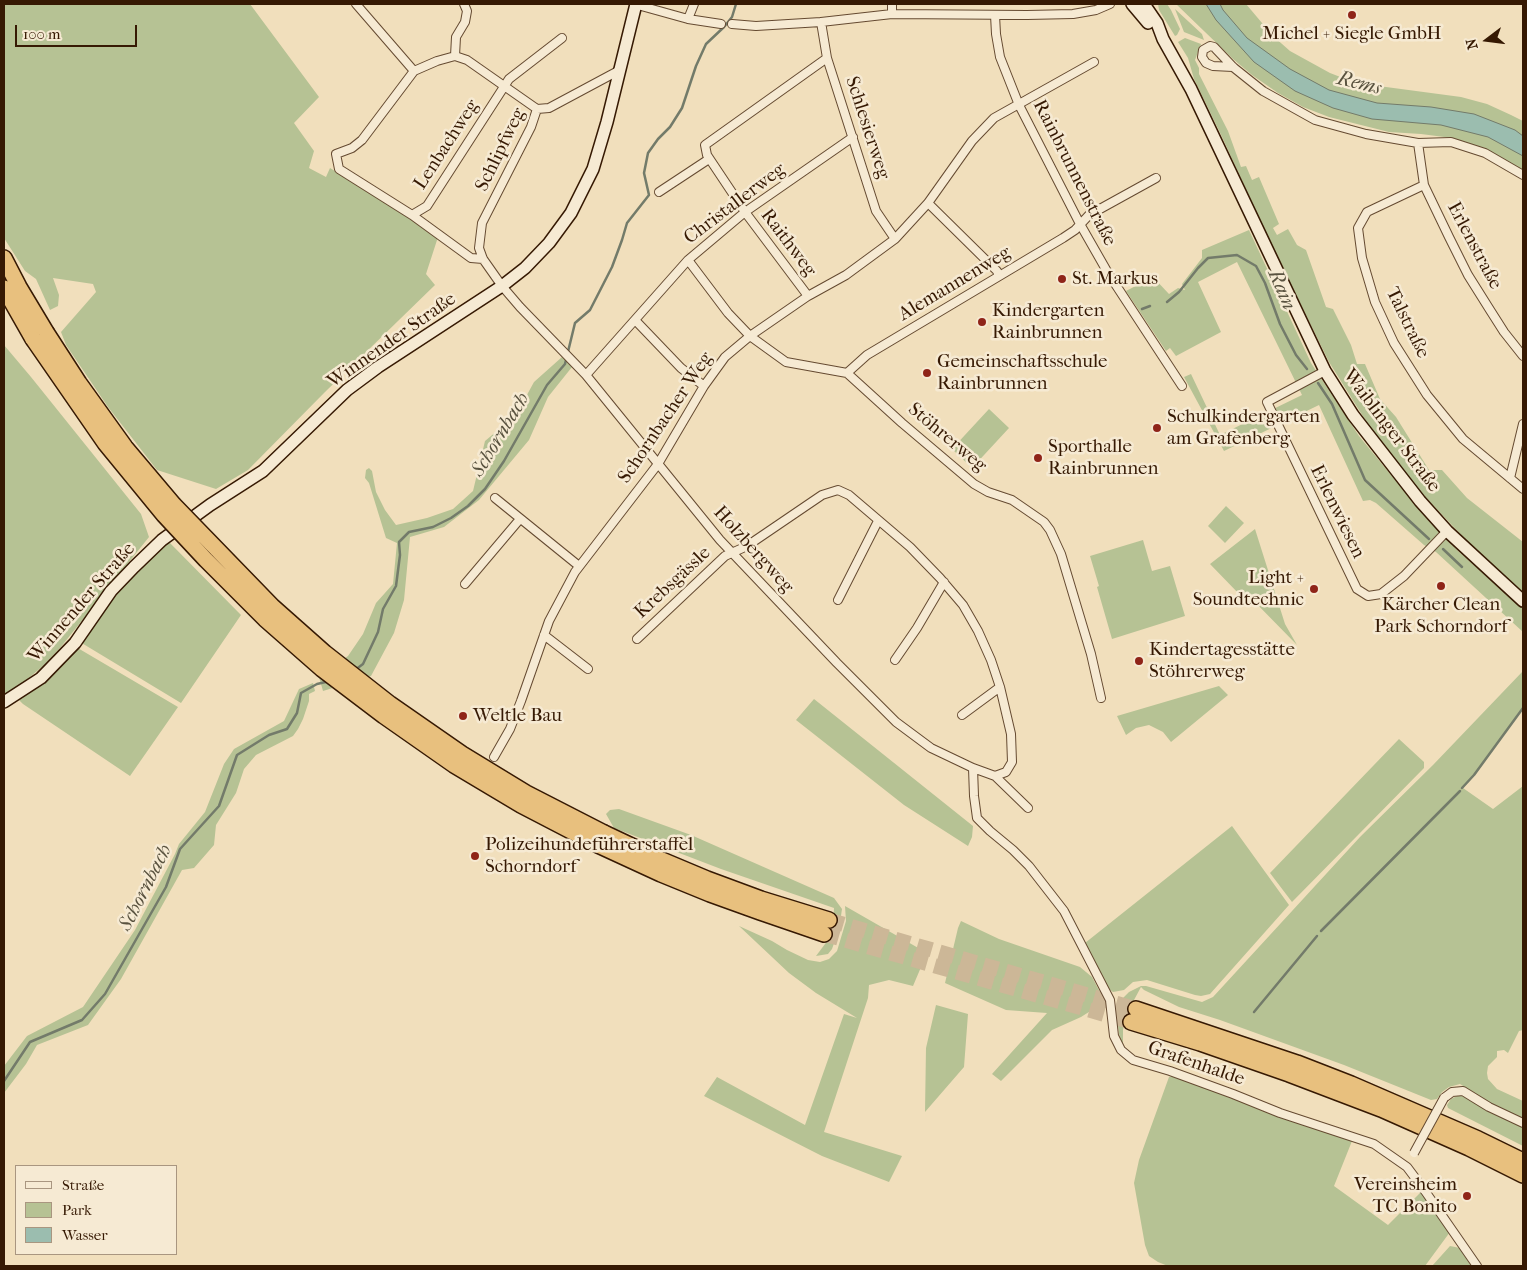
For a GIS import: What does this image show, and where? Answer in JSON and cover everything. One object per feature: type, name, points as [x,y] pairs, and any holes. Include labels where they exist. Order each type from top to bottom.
[{"type":"highway","points":[[4,258],[40,336]]},
{"type":"highway","points":[[4,288],[79,383],[125,447],[174,505],[272,606],[298,630],[390,704],[462,754],[601,839],[657,858],[827,927]]},
{"type":"highway","points":[[1523,1161],[1478,1139],[1351,1084],[1297,1063],[1133,1015],[1200,1043],[1381,1109],[1469,1148],[1523,1175]]},
{"type":"street","points":[[356,4],[414,71]]},
{"type":"street","points":[[456,56],[456,37],[465,22],[467,11],[464,4]]},
{"type":"street","points":[[635,4],[688,19],[721,24]]},
{"type":"street","name":"Winnender Straße","points":[[4,702],[41,678],[75,643],[111,591],[162,540],[210,505],[264,471],[347,390],[378,367],[502,286],[525,268],[549,243],[571,212],[593,169],[607,122],[635,4]]},
{"type":"street","points":[[688,19],[694,4]]},
{"type":"street","points":[[892,4],[892,14]]},
{"type":"street","points":[[1084,12],[1095,4]]},
{"type":"street","points":[[732,24],[756,26],[821,22],[892,14],[1067,14],[1096,10],[1110,4]]},
{"type":"street","name":"Waiblinger Straße","points":[[1132,4],[1163,39]]},
{"type":"street","name":"Waiblinger Straße","points":[[1144,4],[1157,23],[1163,39],[1191,89],[1325,371],[1353,415],[1420,501],[1447,531],[1523,600]]},
{"type":"street","name":"Rainbrunnenstraße","points":[[995,15],[1000,57],[1020,105],[1080,224],[1108,273],[1182,386]]},
{"type":"street","name":"Schlesierweg","points":[[821,22],[828,58],[876,211],[894,239]]},
{"type":"street","name":"Lenbachweg","points":[[412,215],[427,206],[509,78],[562,38]]},
{"type":"street","points":[[483,259],[471,258],[412,215],[339,169],[336,154],[352,148],[362,140],[414,71],[437,61],[456,56],[467,60],[538,109]]},
{"type":"street","points":[[659,192],[709,159],[705,145],[711,139],[828,58]]},
{"type":"street","name":"Schornbacher Weg","points":[[494,757],[510,729],[548,621],[579,566],[658,464],[704,386],[725,357],[750,336],[808,296],[846,275],[894,239],[928,203],[972,141],[994,118],[1094,62]]},
{"type":"street","points":[[1233,67],[1263,91],[1315,120],[1366,134],[1418,143],[1450,142],[1485,153],[1523,175]]},
{"type":"street","name":"Schlipfweg","points":[[502,286],[483,259],[479,248],[482,223],[531,128],[538,109],[549,108],[620,70]]},
{"type":"street","name":"Christallerweg","points":[[586,375],[688,260],[745,212],[853,137]]},
{"type":"street","name":"Erlenstraße","points":[[1418,143],[1424,185],[1468,275],[1504,332],[1523,356]]},
{"type":"street","name":"Raithweg","points":[[709,159],[745,212],[808,296]]},
{"type":"street","name":"Alemannenweg","points":[[847,373],[867,355],[1069,234],[1089,215],[1156,178]]},
{"type":"street","name":"Talstraße","points":[[1424,185],[1367,212],[1358,228],[1362,258],[1375,302],[1394,343],[1427,394],[1463,439],[1523,489]]},
{"type":"street","points":[[928,203],[997,271],[999,276]]},
{"type":"street","points":[[688,260],[728,313],[750,336],[786,362],[847,373]]},
{"type":"street","name":"Holzbergweg","points":[[502,286],[586,375],[731,552],[896,722],[931,748],[995,776]]},
{"type":"street","points":[[635,320],[681,368],[704,386]]},
{"type":"street","name":"Erlenwiesen","points":[[1325,371],[1267,402],[1357,590],[1368,596],[1381,594],[1404,576],[1447,531]]},
{"type":"street","name":"Stöhrerweg","points":[[847,373],[974,484],[988,492],[1012,500],[1044,522],[1050,530],[1060,554],[1091,654],[1101,698]]},
{"type":"street","points":[[1510,478],[1523,424]]},
{"type":"street","name":"Krebsgässle","points":[[637,639],[725,556],[746,546],[822,495],[838,490],[849,495],[878,521]]},
{"type":"street","points":[[495,498],[579,566]]},
{"type":"street","points":[[465,584],[520,519]]},
{"type":"street","points":[[838,600],[878,521],[910,547],[944,582],[963,606],[978,631],[1000,687],[1010,734],[1012,762],[1006,772],[995,776],[1028,808]]},
{"type":"street","points":[[895,660],[917,628],[944,582]]},
{"type":"street","points":[[544,635],[588,669]]},
{"type":"street","points":[[962,715],[1000,687]]},
{"type":"street","name":"Grafenhalde","points":[[973,768],[977,818],[1029,866],[1064,911],[1110,1000],[1114,1036],[1121,1050],[1133,1060],[1224,1090],[1280,1113],[1374,1144],[1407,1167],[1441,1213],[1476,1266]]},
{"type":"street","points":[[1407,1167],[1444,1098],[1452,1092],[1463,1091],[1489,1107],[1523,1123]]},
{"type":"green space","points":[[4,4],[250,4],[319,97],[294,123],[314,151],[309,168],[326,177],[330,168],[438,237],[426,274],[435,285],[248,470],[216,489],[157,470],[108,407],[66,345],[61,332],[96,292],[93,284],[53,278],[59,295],[58,306],[50,310],[36,279],[25,271],[4,238]]},
{"type":"green space","points":[[1158,4],[1167,4],[1171,10],[1180,29],[1177,35],[1175,36],[1159,10]]},
{"type":"green space","points":[[1176,4],[1246,4],[1273,36],[1290,51],[1330,73],[1356,83],[1461,97],[1487,104],[1511,115],[1523,121],[1523,170],[1485,150],[1452,138],[1389,132],[1329,117],[1303,107],[1252,75]]},
{"type":"green space","points":[[1175,9],[1202,34],[1204,40],[1184,32]]},
{"type":"green space","points":[[1185,38],[1201,44],[1195,60],[1199,68],[1199,74],[1228,131],[1241,167],[1246,166],[1252,180],[1259,177],[1279,224],[1273,228],[1277,235],[1288,229],[1297,245],[1306,250],[1326,307],[1333,309],[1351,345],[1357,364],[1365,364],[1380,399],[1396,417],[1429,470],[1442,470],[1467,498],[1523,542],[1523,592],[1481,556],[1414,485],[1374,434],[1329,362],[1271,244],[1194,79],[1188,58],[1178,42]]},
{"type":"green space","points":[[1249,230],[1311,363],[1359,436],[1428,520],[1458,551],[1523,609],[1523,632],[1436,552],[1424,545],[1376,503],[1370,500],[1363,501],[1319,405],[1224,451],[1184,377],[1191,374],[1220,435],[1302,395],[1237,262],[1198,282],[1221,332],[1176,356],[1170,348],[1166,351],[1126,291],[1153,277],[1169,294],[1178,288],[1185,290],[1182,284],[1202,258],[1202,250]]},
{"type":"green space","points":[[4,345],[141,514],[149,537],[60,648],[24,682],[4,695]]},
{"type":"green space","points":[[562,357],[572,367],[548,397],[529,440],[479,500],[444,527],[410,537],[404,600],[394,633],[371,676],[323,691],[319,677],[348,656],[363,634],[376,603],[393,584],[397,543],[386,538],[369,483],[365,478],[366,470],[369,468],[372,471],[376,492],[385,510],[396,525],[427,518],[453,509],[473,491],[485,441],[516,415],[534,382]]},
{"type":"green space","points":[[989,409],[1009,428],[972,468],[952,449]]},
{"type":"green space","points":[[1226,506],[1244,523],[1225,543],[1208,526]]},
{"type":"green space","points":[[1255,529],[1285,624],[1297,645],[1248,595],[1240,595],[1210,564]]},
{"type":"green space","points":[[1143,540],[1152,571],[1170,566],[1185,616],[1112,639],[1090,556]]},
{"type":"green space","points":[[169,542],[241,615],[181,703],[80,642],[110,599]]},
{"type":"green space","points":[[76,647],[178,707],[130,776],[18,699],[51,677]]},
{"type":"green space","points":[[1523,671],[1523,708],[1475,775],[1463,788],[1493,809],[1523,786],[1523,1030],[1519,1031],[1508,1053],[1504,1050],[1497,1051],[1497,1057],[1488,1066],[1487,1073],[1488,1079],[1497,1089],[1523,1101],[1523,1119],[1500,1109],[1460,1084],[1449,1087],[1437,1099],[1431,1100],[1344,1065],[1179,1007],[1141,987],[1127,1013],[1123,1030],[1123,1047],[1119,1034],[1116,1010],[1120,1001],[1129,992],[1141,986],[1146,986],[1202,1002],[1213,997],[1360,837],[1433,765]]},
{"type":"green space","points":[[313,683],[315,691],[309,694],[309,701],[298,729],[293,736],[256,755],[244,769],[236,793],[216,825],[214,845],[194,868],[182,870],[121,979],[88,1025],[37,1045],[26,1064],[4,1093],[4,1066],[27,1036],[83,1007],[135,930],[179,844],[205,812],[224,764],[234,749],[284,721],[299,689]]},
{"type":"green space","points":[[1219,686],[1228,695],[1171,742],[1163,732],[1149,725],[1136,728],[1126,735],[1117,716]]},
{"type":"green space","points":[[814,699],[973,826],[972,837],[968,846],[904,805],[796,720]]},
{"type":"green space","points":[[1399,739],[1424,762],[1424,768],[1292,902],[1270,873]]},
{"type":"green space","points":[[619,809],[691,835],[834,898],[842,909],[839,929],[832,949],[828,954],[816,956],[828,940],[833,927],[834,908],[721,869],[614,828],[606,814],[610,810]]},
{"type":"green space","points":[[1232,826],[1289,905],[1210,994],[1195,995],[1147,980],[1133,982],[1124,990],[1113,992],[1109,989],[1085,943]]},
{"type":"green space","points":[[845,906],[927,953],[913,986],[889,980],[869,985],[868,998],[824,1132],[902,1156],[889,1182],[822,1156],[704,1096],[717,1077],[805,1125],[844,1014],[857,1018],[816,993],[789,973],[739,926],[808,960],[820,962],[829,959],[837,951],[846,921]]},
{"type":"green space","points":[[961,921],[999,939],[1080,967],[1092,977],[1101,994],[1103,1003],[1081,1017],[1052,1030],[1001,1081],[992,1074],[1047,1013],[1006,1010],[945,983]]},
{"type":"green space","points":[[936,1005],[968,1014],[964,1067],[925,1112],[926,1048]]},
{"type":"green space","points":[[1174,1076],[1352,1141],[1334,1186],[1388,1225],[1422,1191],[1450,1232],[1425,1266],[1168,1266],[1158,1262],[1149,1256],[1145,1245],[1134,1183],[1139,1160],[1169,1077]]},
{"type":"green space","points":[[1457,1096],[1470,1099],[1487,1111],[1523,1127],[1523,1146],[1448,1108],[1447,1105],[1451,1099]]},
{"type":"green space","points":[[1450,1246],[1460,1248],[1471,1266],[1432,1266]]},
{"type":"water","points":[[1206,4],[1220,4],[1247,38],[1290,69],[1329,90],[1377,103],[1431,107],[1474,114],[1515,130],[1523,136],[1523,156],[1488,137],[1441,125],[1372,119],[1333,108],[1295,91],[1254,62],[1216,20]]},
{"type":"waterway","name":"Schornbach","points":[[355,670],[363,664],[378,632],[383,609],[396,586],[400,555],[399,542],[409,532],[433,527],[451,518],[468,506],[485,489],[504,461],[547,385],[565,364],[575,323],[590,310],[612,267],[627,223],[649,195],[644,173],[648,153],[670,127],[682,108],[696,66],[706,44],[732,17],[736,4]]},
{"type":"waterway","name":"Rain","points":[[1167,302],[1179,292],[1208,258],[1237,255],[1256,266],[1265,283],[1280,324],[1296,355],[1307,369]]},
{"type":"waterway","points":[[1142,309],[1150,306]]},
{"type":"waterway","name":"Rain","points":[[1318,383],[1332,404],[1365,480],[1429,539]]},
{"type":"waterway","points":[[1443,549],[1462,567]]},
{"type":"waterway","name":"Schornbach","points":[[4,1081],[30,1042],[82,1020],[105,994],[166,887],[180,849],[219,806],[237,755],[269,735],[287,729],[297,713],[301,693],[317,684],[330,681]]},
{"type":"waterway","points":[[1462,788],[1474,775],[1523,708]]},
{"type":"waterway","points":[[1321,931],[1460,791]]},
{"type":"waterway","points":[[1254,1012],[1317,936]]},
{"type":"tunnel","points":[[829,920],[1136,1009]]},
{"type":"tunnel","points":[[824,934],[1131,1022]]},
{"type":"place","name":"Michel + Siegle GmbH","points":[[1352,15]]},
{"type":"place","name":"St. Markus","points":[[1062,279]]},
{"type":"place","name":"Kindergarten Rainbrunnen","points":[[982,322]]},
{"type":"place","name":"Gemeinschaftsschule Rainbrunnen","points":[[927,373]]},
{"type":"place","name":"Schulkindergarten am Grafenberg","points":[[1157,428]]},
{"type":"place","name":"Sporthalle Rainbrunnen","points":[[1038,458]]},
{"type":"place","name":"Kärcher Clean Park Schorndorf","points":[[1441,586]]},
{"type":"place","name":"Light + Soundtechnic","points":[[1314,589]]},
{"type":"place","name":"Kindertagesstätte Stöhrerweg","points":[[1139,661]]},
{"type":"place","name":"Weltle Bau","points":[[463,716]]},
{"type":"place","name":"Polizeihundeführerstaffel Schorndorf","points":[[475,856]]},
{"type":"place","name":"Vereinsheim TC Bonito","points":[[1467,1196]]},
{"type":"water label","name":"Rems","points":[[1359,84]]}]
